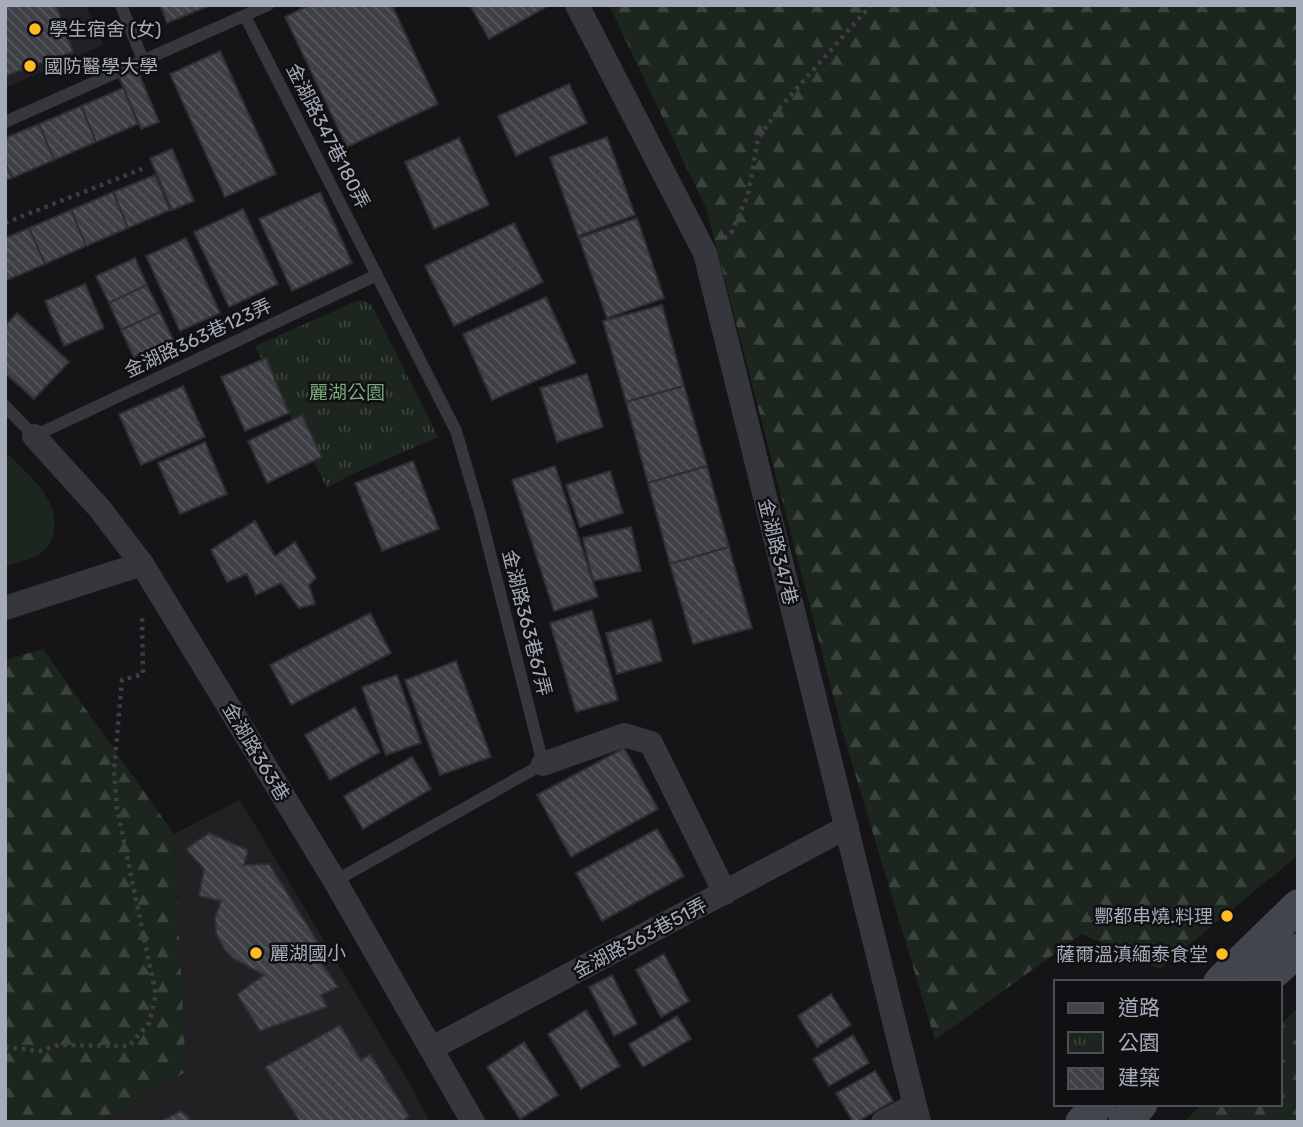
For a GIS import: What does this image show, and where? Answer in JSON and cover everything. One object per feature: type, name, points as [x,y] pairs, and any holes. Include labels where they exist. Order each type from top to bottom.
[{"type":"main road","points":[[1222,980],[1298,906]]},
{"type":"main road","points":[[1265,980],[1298,950]]},
{"type":"main road","points":[[1082,1122],[1097,1106]]},
{"type":"main road","points":[[1125,1122],[1139,1106]]},
{"type":"street","name":"金湖路347巷","points":[[577,5],[705,253],[916,1114]]},
{"type":"street","name":"金湖路363巷","points":[[34,436],[100,509],[142,564],[335,881],[473,1122]]},
{"type":"street","points":[[5,608],[142,564]]},
{"type":"street","points":[[543,764],[624,735],[651,743],[725,893]]},
{"type":"street","name":"金湖路363巷51弄","points":[[432,1048],[847,827]]},
{"type":"street","points":[[883,1122],[916,1114]]},
{"type":"lane","points":[[121,5],[143,60]]},
{"type":"lane","points":[[5,122],[268,5]]},
{"type":"lane","name":"金湖路347巷180弄","points":[[245,16],[377,275]]},
{"type":"lane","name":"金湖路363巷123弄","points":[[34,436],[377,275]]},
{"type":"lane","name":"金湖路363巷67弄","points":[[377,275],[457,431],[543,764]]},
{"type":"lane","name":"金湖路363巷","points":[[5,406],[34,436]]},
{"type":"lane","points":[[335,881],[543,764]]},
{"type":"path","points":[[705,253],[731,233],[743,208],[748,195],[758,138],[782,105],[872,5]]},
{"type":"path","points":[[5,223],[142,169]]},
{"type":"path","points":[[5,1047],[40,1051],[59,1045],[129,1046],[149,1023],[156,995],[117,808],[114,770],[122,680],[143,674],[142,564]]},
{"type":"shaded area","name":"國防醫學大學","points":[[5,5],[86,5],[103,45],[5,88]]},
{"type":"shaded area","name":"麗湖國小","points":[[240,800],[430,1122],[98,1122],[186,1072],[174,834]]},
{"type":"green space","points":[[609,5],[1298,5],[1298,855],[1160,969],[1082,934],[935,1040],[843,733],[706,208]]},
{"type":"green space","name":"麗湖公園","points":[[357,301],[365,301],[372,306],[438,437],[327,488],[255,346]]},
{"type":"green space","points":[[5,451],[47,497],[52,508],[54,531],[43,552],[5,566]]},
{"type":"green space","points":[[43,649],[174,834],[186,1072],[98,1122],[5,1122],[5,660]]},
{"type":"green space","points":[[1298,1008],[1298,1122],[1184,1122],[1200,1106],[1282,1106],[1282,1023]]},
{"type":"building","name":"國防醫學大學","points":[[5,5],[56,5],[73,52],[5,76]]},
{"type":"building","points":[[160,5],[211,5],[167,23]]},
{"type":"building","points":[[309,5],[392,5],[438,104],[347,147],[285,17]]},
{"type":"building","points":[[470,5],[548,5],[548,6],[489,39]]},
{"type":"building","points":[[220,51],[276,174],[225,197],[170,74]]},
{"type":"building","points":[[137,69],[159,122],[141,129],[119,77]]},
{"type":"building","points":[[569,84],[587,123],[516,156],[498,116]]},
{"type":"building","points":[[123,88],[138,124],[96,142],[81,106]]},
{"type":"building","points":[[81,106],[96,142],[54,160],[39,124]]},
{"type":"building","points":[[39,124],[54,160],[12,178],[5,162],[5,138]]},
{"type":"building","points":[[607,137],[635,215],[578,236],[550,157]]},
{"type":"building","points":[[459,138],[489,205],[434,229],[405,162]]},
{"type":"building","points":[[172,149],[194,201],[172,210],[150,158]]},
{"type":"building","points":[[5,162],[12,178],[5,180]]},
{"type":"building","points":[[155,175],[170,210],[128,228],[113,192]]},
{"type":"building","points":[[113,192],[128,228],[86,246],[71,210]]},
{"type":"building","points":[[320,192],[352,263],[292,291],[259,219]]},
{"type":"building","points":[[243,209],[278,284],[229,307],[194,232]]},
{"type":"building","points":[[71,210],[86,246],[45,264],[29,228]]},
{"type":"building","points":[[637,218],[664,298],[607,318],[579,238]]},
{"type":"building","points":[[514,223],[543,282],[454,326],[425,266]]},
{"type":"building","points":[[29,228],[45,264],[5,281],[5,238]]},
{"type":"building","points":[[186,238],[220,313],[180,331],[146,256]]},
{"type":"building","points":[[135,258],[147,285],[109,303],[96,276]]},
{"type":"building","points":[[85,284],[104,328],[64,346],[45,301]]},
{"type":"building","points":[[147,285],[160,312],[121,330],[109,303]]},
{"type":"building","points":[[546,297],[576,363],[492,400],[463,334]]},
{"type":"building","points":[[662,305],[684,386],[626,402],[603,321]]},
{"type":"building","points":[[160,312],[173,339],[134,357],[121,330]]},
{"type":"building","points":[[17,313],[69,362],[34,399],[5,373],[5,326]]},
{"type":"building","points":[[266,358],[289,413],[245,431],[221,377]]},
{"type":"building","points":[[587,374],[603,427],[557,442],[540,388]]},
{"type":"building","points":[[183,386],[205,437],[141,465],[119,414]]},
{"type":"building","points":[[684,386],[707,466],[648,483],[626,402]]},
{"type":"building","points":[[302,415],[322,457],[267,483],[248,441]]},
{"type":"building","points":[[205,442],[227,494],[180,514],[158,463]]},
{"type":"building","points":[[413,461],[439,529],[382,551],[355,483]]},
{"type":"building","points":[[555,466],[598,597],[554,611],[512,480]]},
{"type":"building","points":[[707,466],[729,547],[670,564],[648,483]]},
{"type":"building","points":[[610,471],[623,513],[580,527],[566,485]]},
{"type":"building","points":[[255,521],[275,556],[295,542],[316,578],[309,585],[315,604],[299,608],[281,583],[256,595],[247,574],[227,582],[211,550]]},
{"type":"building","points":[[631,527],[641,571],[593,581],[583,538]]},
{"type":"building","points":[[729,547],[752,628],[693,644],[670,564]]},
{"type":"building","points":[[592,610],[618,700],[576,712],[550,623]]},
{"type":"building","points":[[370,613],[391,653],[291,705],[270,665]]},
{"type":"building","points":[[651,620],[662,661],[617,674],[606,633]]},
{"type":"building","points":[[456,661],[491,757],[440,775],[405,680]]},
{"type":"building","points":[[397,675],[421,743],[386,755],[362,687]]},
{"type":"building","points":[[355,707],[380,752],[330,780],[305,735]]},
{"type":"building","points":[[624,748],[658,809],[571,857],[537,795]]},
{"type":"building","points":[[412,757],[431,789],[363,829],[344,796]]},
{"type":"building","points":[[657,829],[684,876],[602,921],[576,873]]},
{"type":"building","points":[[209,833],[248,850],[244,865],[269,864],[326,955],[321,962],[338,987],[321,995],[327,1007],[260,1031],[237,994],[264,975],[234,959],[224,949],[216,933],[215,917],[221,901],[199,896],[204,869],[186,849]]},
{"type":"building","points":[[664,954],[689,1001],[661,1017],[636,970]]},
{"type":"building","points":[[612,975],[637,1024],[614,1036],[589,987]]},
{"type":"building","points":[[831,994],[851,1025],[817,1047],[798,1016]]},
{"type":"building","points":[[586,1010],[620,1066],[581,1089],[548,1034]]},
{"type":"building","points":[[677,1016],[691,1039],[643,1067],[629,1044]]},
{"type":"building","points":[[340,1025],[361,1060],[370,1054],[409,1116],[402,1122],[300,1122],[265,1067]]},
{"type":"building","points":[[853,1035],[869,1063],[829,1086],[813,1059]]},
{"type":"building","points":[[524,1042],[558,1095],[520,1119],[487,1067]]},
{"type":"building","points":[[875,1071],[893,1101],[853,1122],[836,1093]]},
{"type":"building","points":[[181,1111],[189,1117],[189,1122],[159,1122]]},
{"type":"place","name":"學生宿舍 (女)","points":[[35,29]]},
{"type":"place","name":"國防醫學大學","points":[[30,66]]},
{"type":"place","name":"酆都串燒.料理","points":[[1227,916]]},
{"type":"place","name":"麗湖國小","points":[[256,953]]},
{"type":"place","name":"薩爾溫滇緬泰食堂","points":[[1222,954]]}]
